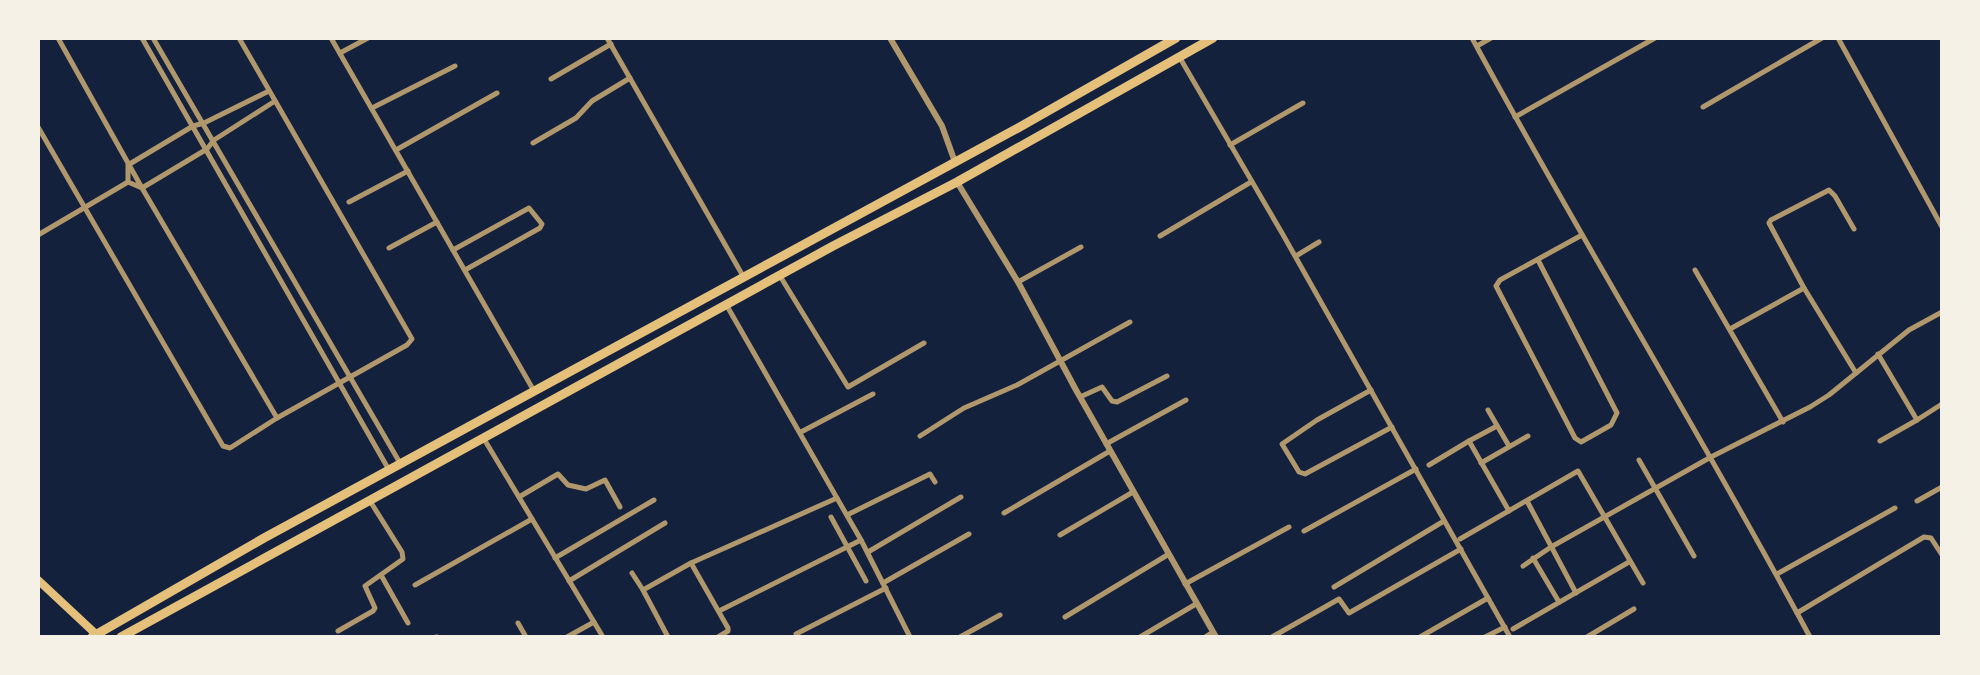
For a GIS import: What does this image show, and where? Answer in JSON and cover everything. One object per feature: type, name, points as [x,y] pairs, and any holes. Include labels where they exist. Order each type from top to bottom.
[{"type":"highway","points":[[121,637],[852,235],[957,182],[1213,38]]},
{"type":"highway","points":[[96,636],[389,470],[955,162],[1170,40]]},
{"type":"highway","points":[[625,341],[634,356]]},
{"type":"main road","points":[[38,580],[96,636]]},
{"type":"street","points":[[58,38],[128,165],[277,418]]},
{"type":"street","points":[[142,38],[389,470]]},
{"type":"street","points":[[153,38],[400,464]]},
{"type":"street","points":[[38,127],[223,446],[230,448],[407,345],[412,339],[239,38]]},
{"type":"street","points":[[331,38],[534,391]]},
{"type":"street","points":[[340,53],[368,38]]},
{"type":"street","points":[[890,38],[942,126],[955,162]]},
{"type":"street","points":[[1472,38],[1810,637]]},
{"type":"street","points":[[1477,46],[1491,38]]},
{"type":"street","points":[[1515,117],[1655,38]]},
{"type":"street","points":[[1703,107],[1822,38]]},
{"type":"street","points":[[1838,38],[1942,227]]},
{"type":"street","points":[[551,79],[609,41],[743,276]]},
{"type":"street","points":[[1179,57],[1510,637]]},
{"type":"street","points":[[372,108],[455,66]]},
{"type":"street","points":[[533,143],[576,118],[592,101],[630,78]]},
{"type":"street","points":[[128,165],[193,126],[269,91]]},
{"type":"street","points":[[396,150],[497,93]]},
{"type":"street","points":[[142,188],[207,149],[214,140],[275,101]]},
{"type":"street","points":[[1230,145],[1303,103]]},
{"type":"street","points":[[128,165],[128,182]]},
{"type":"street","points":[[349,202],[408,171]]},
{"type":"street","points":[[38,235],[128,182]]},
{"type":"street","points":[[128,182],[142,188]]},
{"type":"street","points":[[957,182],[1018,282],[1214,635],[1205,637]]},
{"type":"street","points":[[1160,236],[1251,182]]},
{"type":"street","points":[[1854,229],[1829,190],[1770,221],[1771,229],[1804,288],[1856,373]]},
{"type":"street","points":[[453,250],[529,208],[533,209],[542,224],[540,228],[465,270]]},
{"type":"street","points":[[389,248],[437,222]]},
{"type":"street","points":[[1538,260],[1617,413],[1611,425],[1581,442],[1575,438],[1496,286],[1500,280],[1582,235]]},
{"type":"street","points":[[1295,256],[1319,242]]},
{"type":"street","points":[[1018,282],[1081,247]]},
{"type":"street","points":[[1695,270],[1783,422]]},
{"type":"street","points":[[280,277],[289,271]]},
{"type":"street","points":[[780,276],[848,387],[924,343]]},
{"type":"street","points":[[1730,329],[1804,288]]},
{"type":"street","points":[[727,306],[868,552],[910,637]]},
{"type":"street","points":[[1523,566],[1711,457],[1783,422],[1829,395],[1909,330],[1942,312]]},
{"type":"street","points":[[920,436],[964,408],[1017,385],[1130,322]]},
{"type":"street","points":[[1878,354],[1917,420]]},
{"type":"street","points":[[1080,397],[1102,387],[1112,401],[1117,402],[1167,376]]},
{"type":"street","points":[[1371,390],[1282,444],[1299,472],[1305,474],[1392,427]]},
{"type":"street","points":[[801,432],[873,394]]},
{"type":"street","points":[[1106,444],[1186,400]]},
{"type":"street","points":[[1880,441],[1942,404]]},
{"type":"street","points":[[1488,410],[1509,446]]},
{"type":"street","points":[[1429,465],[1497,426]]},
{"type":"street","points":[[1481,463],[1528,436]]},
{"type":"street","points":[[484,438],[603,637]]},
{"type":"street","points":[[1469,441],[1509,511]]},
{"type":"street","points":[[380,454],[392,448]]},
{"type":"street","points":[[1004,513],[1110,451]]},
{"type":"street","points":[[1639,460],[1694,556]]},
{"type":"street","points":[[1304,531],[1416,469]]},
{"type":"street","points":[[1460,539],[1578,471],[1643,583]]},
{"type":"street","points":[[519,497],[558,474],[568,485],[586,489],[605,480],[620,507]]},
{"type":"street","points":[[847,515],[930,474],[935,482]]},
{"type":"street","points":[[1917,501],[1942,487]]},
{"type":"street","points":[[1060,535],[1133,492]]},
{"type":"street","points":[[868,552],[961,497]]},
{"type":"street","points":[[643,590],[691,563],[837,498]]},
{"type":"street","points":[[555,558],[654,500]]},
{"type":"street","points":[[338,631],[373,611],[375,608],[364,589],[401,563],[403,556],[370,501]]},
{"type":"street","points":[[1527,501],[1576,593]]},
{"type":"street","points":[[1777,574],[1895,508]]},
{"type":"street","points":[[831,517],[866,581]]},
{"type":"street","points":[[415,585],[532,519]]},
{"type":"street","points":[[1334,587],[1444,521]]},
{"type":"street","points":[[569,581],[665,523]]},
{"type":"street","points":[[1185,584],[1289,527]]},
{"type":"street","points":[[796,634],[969,534]]},
{"type":"street","points":[[1797,613],[1924,537],[1931,538],[1942,555]]},
{"type":"street","points":[[719,611],[861,540]]},
{"type":"street","points":[[1272,637],[1339,599],[1349,613],[1461,549]]},
{"type":"street","points":[[1065,617],[1169,554]]},
{"type":"street","points":[[1533,558],[1559,602]]},
{"type":"street","points":[[1513,629],[1629,562]]},
{"type":"street","points":[[691,563],[728,629],[718,637]]},
{"type":"street","points":[[632,573],[668,637]]},
{"type":"street","points":[[381,575],[408,623]]},
{"type":"street","points":[[1420,637],[1488,598]]},
{"type":"street","points":[[1140,637],[1196,604]]},
{"type":"street","points":[[1587,637],[1634,609]]},
{"type":"street","points":[[960,637],[1000,615]]},
{"type":"street","points":[[567,637],[594,622]]},
{"type":"street","points":[[518,623],[526,637]]},
{"type":"street","points":[[1485,637],[1505,627]]}]
